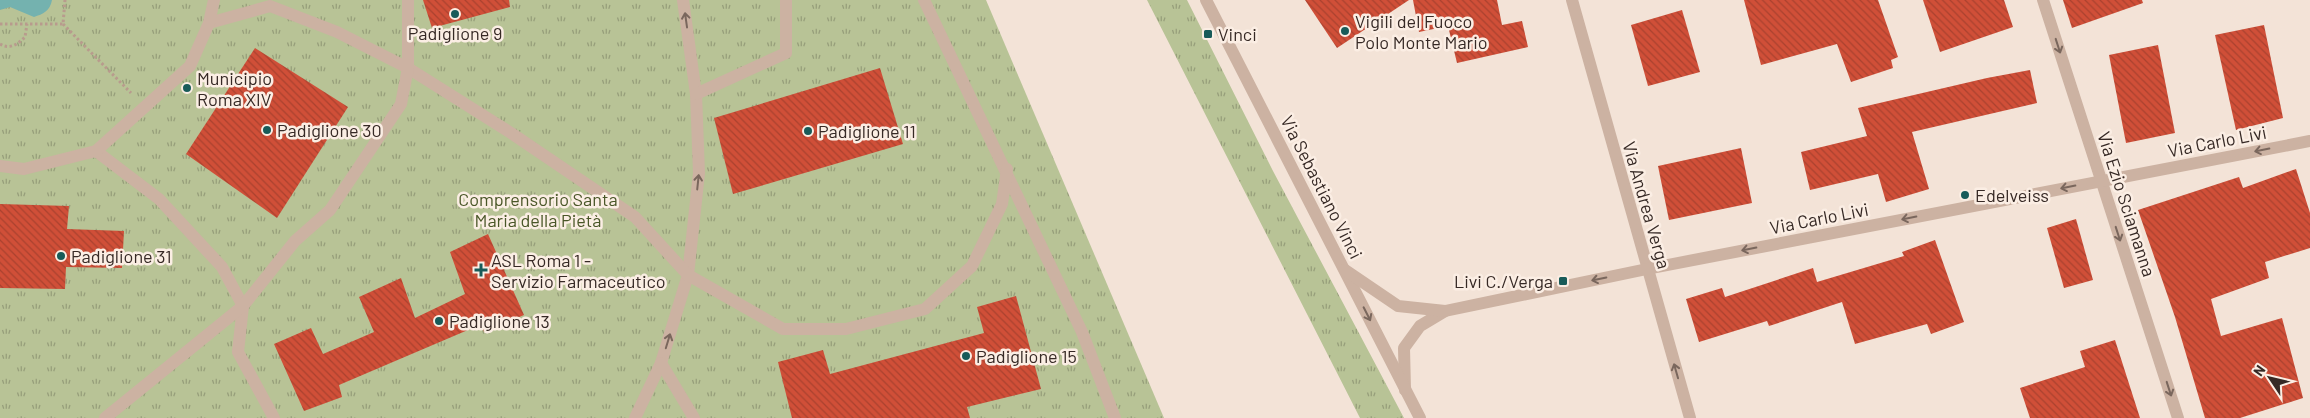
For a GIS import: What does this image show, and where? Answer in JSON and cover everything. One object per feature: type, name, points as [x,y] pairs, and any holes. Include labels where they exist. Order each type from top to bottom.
[{"type":"street","points":[[105,418],[243,306],[295,241],[330,210],[401,104],[408,68],[408,0]]},
{"type":"street","points":[[635,418],[661,363],[688,275],[698,173],[696,94],[683,0]]},
{"type":"street","points":[[696,94],[786,53],[786,0]]},
{"type":"street","points":[[924,0],[1007,169],[1082,332],[1115,418]]},
{"type":"street","name":"Via Sebastiano Vinci","points":[[1206,0],[1420,418]]},
{"type":"street","name":"Via Ezio Sciamanna","points":[[2042,0],[2178,418]]},
{"type":"street","points":[[0,166],[24,169],[96,151],[190,66],[209,22],[215,1]]},
{"type":"street","name":"Via Andrea Verga","points":[[1575,1],[1647,269],[1690,418]]},
{"type":"street","points":[[209,22],[270,6],[337,32],[408,68],[511,133],[635,217],[688,275],[783,329],[846,329],[925,309],[972,266],[1002,204],[1007,169]]},
{"type":"street","name":"Via Carlo Livi","points":[[1345,270],[1398,306],[1445,311],[1647,269],[2310,141]]},
{"type":"street","points":[[96,151],[159,199],[222,267],[243,306],[238,352],[274,418]]},
{"type":"street","name":"Via Sebastiano Vinci","points":[[1405,390],[1404,348],[1420,326],[1445,311]]},
{"type":"street","points":[[661,363],[694,418]]},
{"type":"path","points":[[64,24],[65,0]]},
{"type":"path","points":[[0,24],[64,24],[145,107]]},
{"type":"path","points":[[0,44],[4,46],[17,45],[25,37],[27,24]]},
{"type":"green space","name":"Comprensorio Santa Maria della Pietà","points":[[0,0],[986,0],[1164,418],[0,418]]},
{"type":"green space","points":[[1147,0],[1187,0],[1273,171],[1404,418],[1360,418]]},
{"type":"water","points":[[0,0],[52,0],[46,12],[34,17],[10,7],[0,10]]},
{"type":"building","name":"Padiglione 9","points":[[423,0],[509,0],[510,7],[432,28]]},
{"type":"building","name":"Vigili del Fuoco Polo Monte Mario","points":[[1305,0],[1409,0],[1337,48]]},
{"type":"building","points":[[1413,0],[1497,0],[1502,25],[1522,21],[1528,47],[1457,63],[1448,26],[1419,32]]},
{"type":"building","points":[[1744,0],[1878,0],[1898,57],[1891,60],[1893,68],[1851,82],[1837,44],[1761,65]]},
{"type":"building","points":[[1923,0],[2004,0],[2013,27],[1940,52]]},
{"type":"building","points":[[2063,0],[2142,0],[2143,3],[2072,28]]},
{"type":"building","points":[[1682,10],[1700,72],[1648,86],[1631,25]]},
{"type":"building","points":[[2264,25],[2283,118],[2236,130],[2215,35]]},
{"type":"building","points":[[2158,45],[2175,133],[2126,143],[2109,55]]},
{"type":"building","name":"Padiglione 30","points":[[255,48],[348,107],[277,218],[186,154]]},
{"type":"building","name":"Padiglione 11","points":[[880,68],[903,144],[733,194],[714,118]]},
{"type":"building","points":[[2030,70],[2037,103],[1912,132],[1929,189],[1886,202],[1878,174],[1810,190],[1801,152],[1867,136],[1858,108]]},
{"type":"building","points":[[1741,148],[1752,203],[1669,220],[1658,166]]},
{"type":"building","points":[[2296,169],[2310,213],[2310,248],[2265,262],[2269,278],[2211,299],[2221,336],[2282,318],[2303,398],[2240,418],[2205,418],[2175,317],[2138,210],[2239,177],[2243,188]]},
{"type":"building","name":"Padiglione 31","points":[[0,204],[69,206],[67,229],[124,231],[122,268],[66,267],[65,289],[0,288]]},
{"type":"building","points":[[2076,219],[2093,280],[2064,288],[2047,228]]},
{"type":"building","name":"Padiglione 13","points":[[488,234],[524,315],[484,332],[482,324],[339,385],[342,397],[304,411],[274,344],[311,328],[323,354],[374,332],[359,297],[401,278],[415,318],[465,294],[450,252]]},
{"type":"building","points":[[1935,240],[1964,322],[1931,334],[1927,324],[1855,344],[1842,302],[1769,326],[1767,321],[1699,342],[1686,299],[1722,288],[1725,297],[1813,268],[1817,282],[1904,256],[1902,252]]},
{"type":"building","name":"Padiglione 15","points":[[1016,296],[1041,389],[967,407],[970,418],[792,418],[778,362],[823,350],[830,374],[984,333],[977,307]]},
{"type":"building","points":[[2115,340],[2140,418],[2030,418],[2020,388],[2085,367],[2080,351]]},
{"type":"place","name":"Padiglione 9","points":[[455,14]]},
{"type":"place","name":"Vigili del Fuoco Polo Monte Mario","points":[[1345,31]]},
{"type":"place","name":"Vinci","points":[[1208,34]]},
{"type":"place","name":"Municipio Roma XIV","points":[[187,88]]},
{"type":"place","name":"Padiglione 30","points":[[267,130]]},
{"type":"place","name":"Padiglione 11","points":[[808,131]]},
{"type":"place","name":"Edelveiss","points":[[1965,195]]},
{"type":"place","name":"Padiglione 31","points":[[61,256]]},
{"type":"place","name":"ASL Roma 1 - Servizio Farmaceutico","points":[[481,270]]},
{"type":"place","name":"Livi C./Verga","points":[[1563,281]]},
{"type":"place","name":"Padiglione 13","points":[[439,321]]},
{"type":"place","name":"Padiglione 15","points":[[966,356]]}]
